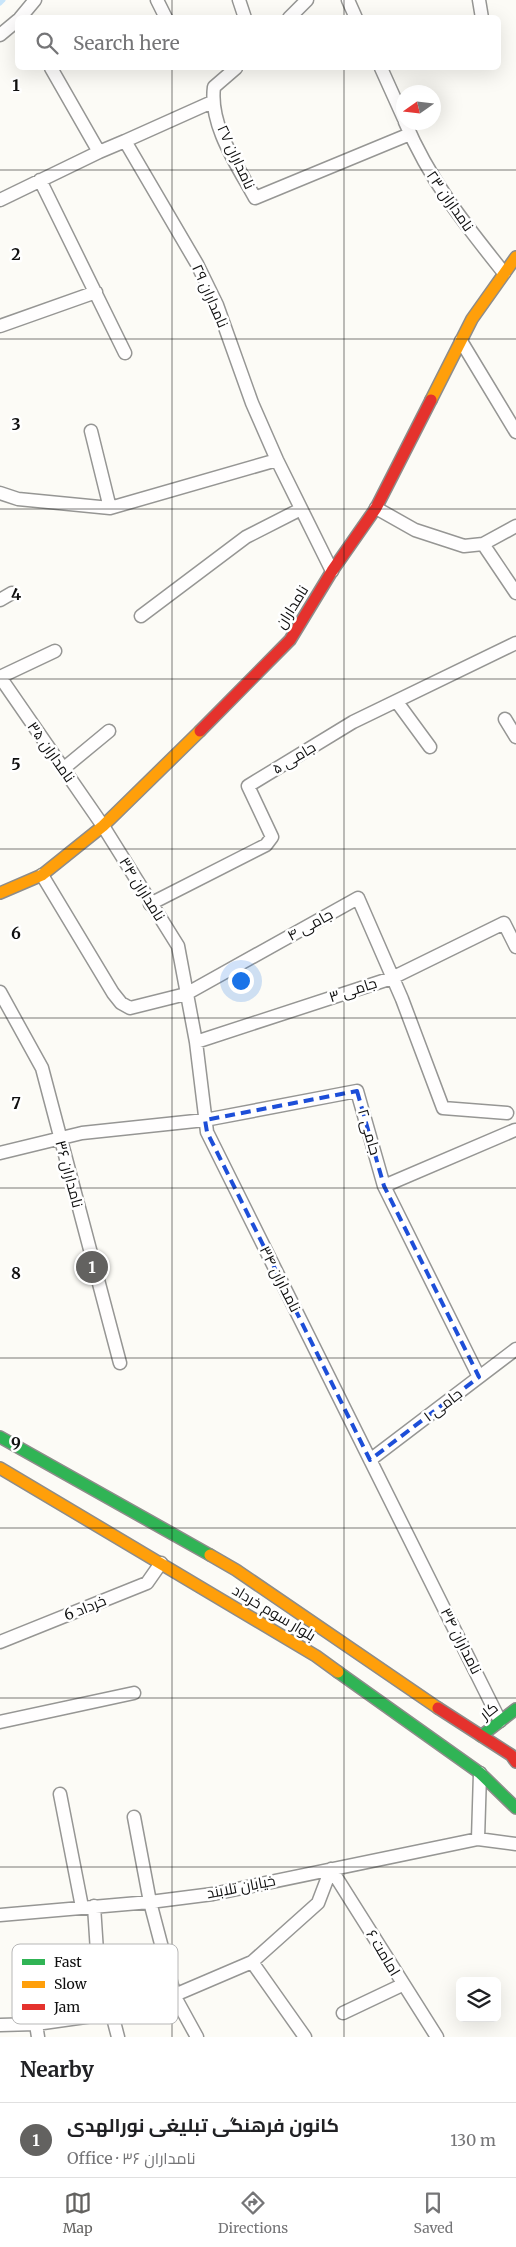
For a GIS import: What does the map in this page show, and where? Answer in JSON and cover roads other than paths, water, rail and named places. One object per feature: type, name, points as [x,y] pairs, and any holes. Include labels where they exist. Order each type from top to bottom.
[{"type":"main road","name":"نامداران","points":[[0,892],[42,874],[103,826],[208,724],[290,640],[332,571],[376,508],[472,319],[516,257]]},
{"type":"main road","name":"بلوار سوم خرداد","points":[[0,1437],[236,1570],[370,1663],[481,1736],[516,1762]]},
{"type":"main road","name":"بلوار سوم خرداد","points":[[0,1468],[161,1562],[316,1656],[480,1773],[516,1808]]},
{"type":"main road","name":"کار","points":[[481,1736],[516,1708]]},
{"type":"street","points":[[23,15],[35,0]]},
{"type":"street","points":[[157,0],[164,15]]},
{"type":"street","points":[[239,0],[244,15]]},
{"type":"street","points":[[292,15],[306,0]]},
{"type":"street","points":[[348,0],[355,15]]},
{"type":"street","points":[[478,0],[481,15]]},
{"type":"street","points":[[0,35],[15,23]]},
{"type":"street","points":[[52,70],[99,152]]},
{"type":"street","points":[[0,200],[99,152],[212,102],[214,86],[234,70]]},
{"type":"street","points":[[382,70],[396,101]]},
{"type":"street","name":"نامداران ۲۷","points":[[212,102],[228,148],[255,198],[404,130]]},
{"type":"street","name":"نامداران ۲۳","points":[[409,130],[421,160],[458,216],[504,273]]},
{"type":"street","name":"نامداران ۲۹","points":[[126,141],[197,264],[217,305],[252,403],[277,460],[332,571]]},
{"type":"street","points":[[40,180],[125,353]]},
{"type":"street","points":[[0,326],[96,292]]},
{"type":"street","points":[[460,341],[516,432]]},
{"type":"street","points":[[91,431],[110,508]]},
{"type":"street","points":[[0,493],[18,499],[110,508],[277,460]]},
{"type":"street","points":[[376,508],[415,530],[464,546],[483,544],[516,526]]},
{"type":"street","points":[[142,616],[246,536],[301,509]]},
{"type":"street","points":[[483,544],[516,593]]},
{"type":"street","points":[[0,600],[12,593]]},
{"type":"street","name":"جامی ۵","points":[[150,904],[266,845],[272,837],[248,786],[353,722],[516,643]]},
{"type":"street","points":[[0,677],[55,651]]},
{"type":"street","name":"نامداران ۳۵","points":[[0,677],[103,826]]},
{"type":"street","points":[[397,702],[430,747]]},
{"type":"street","points":[[505,719],[516,737]]},
{"type":"street","points":[[63,769],[109,731]]},
{"type":"street","name":"نامداران ۳۴","points":[[103,826],[178,946],[196,1042],[207,1132],[500,1721]]},
{"type":"street","points":[[42,874],[121,1003],[130,1008],[186,994]]},
{"type":"street","name":"جامی ۴","points":[[186,994],[358,898],[392,978]]},
{"type":"street","name":"جامی ۳","points":[[196,1042],[392,978],[504,923],[516,947]]},
{"type":"street","points":[[392,978],[444,1108],[512,1111],[515,1132],[384,1186],[480,1377]]},
{"type":"street","name":"نامداران ۳۶","points":[[0,992],[42,1068],[120,1363]]},
{"type":"street","name":"جامی ۲","points":[[205,1120],[357,1090],[384,1186]]},
{"type":"street","points":[[0,1153],[82,1133],[205,1120]]},
{"type":"street","name":"جامی ۱","points":[[370,1460],[516,1349]]},
{"type":"street","name":"خرداد 6","points":[[0,1642],[147,1583],[161,1562]]},
{"type":"street","points":[[0,1722],[134,1693]]},
{"type":"street","points":[[478,1839],[480,1773]]},
{"type":"street","points":[[60,1794],[88,1907],[94,1944]]},
{"type":"street","points":[[134,1817],[150,1902],[161,1944]]},
{"type":"street","name":"خیابان تلابند","points":[[0,1915],[150,1902],[213,1894],[478,1839],[516,1844]]},
{"type":"street","points":[[178,1996],[252,1962],[318,1903],[331,1869]]},
{"type":"street","name":"امامت ۶","points":[[331,1869],[402,1985],[437,2037]]},
{"type":"street","points":[[252,1962],[305,2037]]},
{"type":"street","points":[[343,2013],[402,1985]]},
{"type":"street","points":[[178,2002],[197,2037]]},
{"type":"street","points":[[0,2025],[36,2024],[38,2037]]},
{"type":"street","points":[[115,2024],[118,2037]]},
{"type":"waterway","points":[[0,3],[3,0]]},
{"type":"place","name":"کانون فرهنگی تبلیغی نورالهدی","points":[[92,1267]]}]
